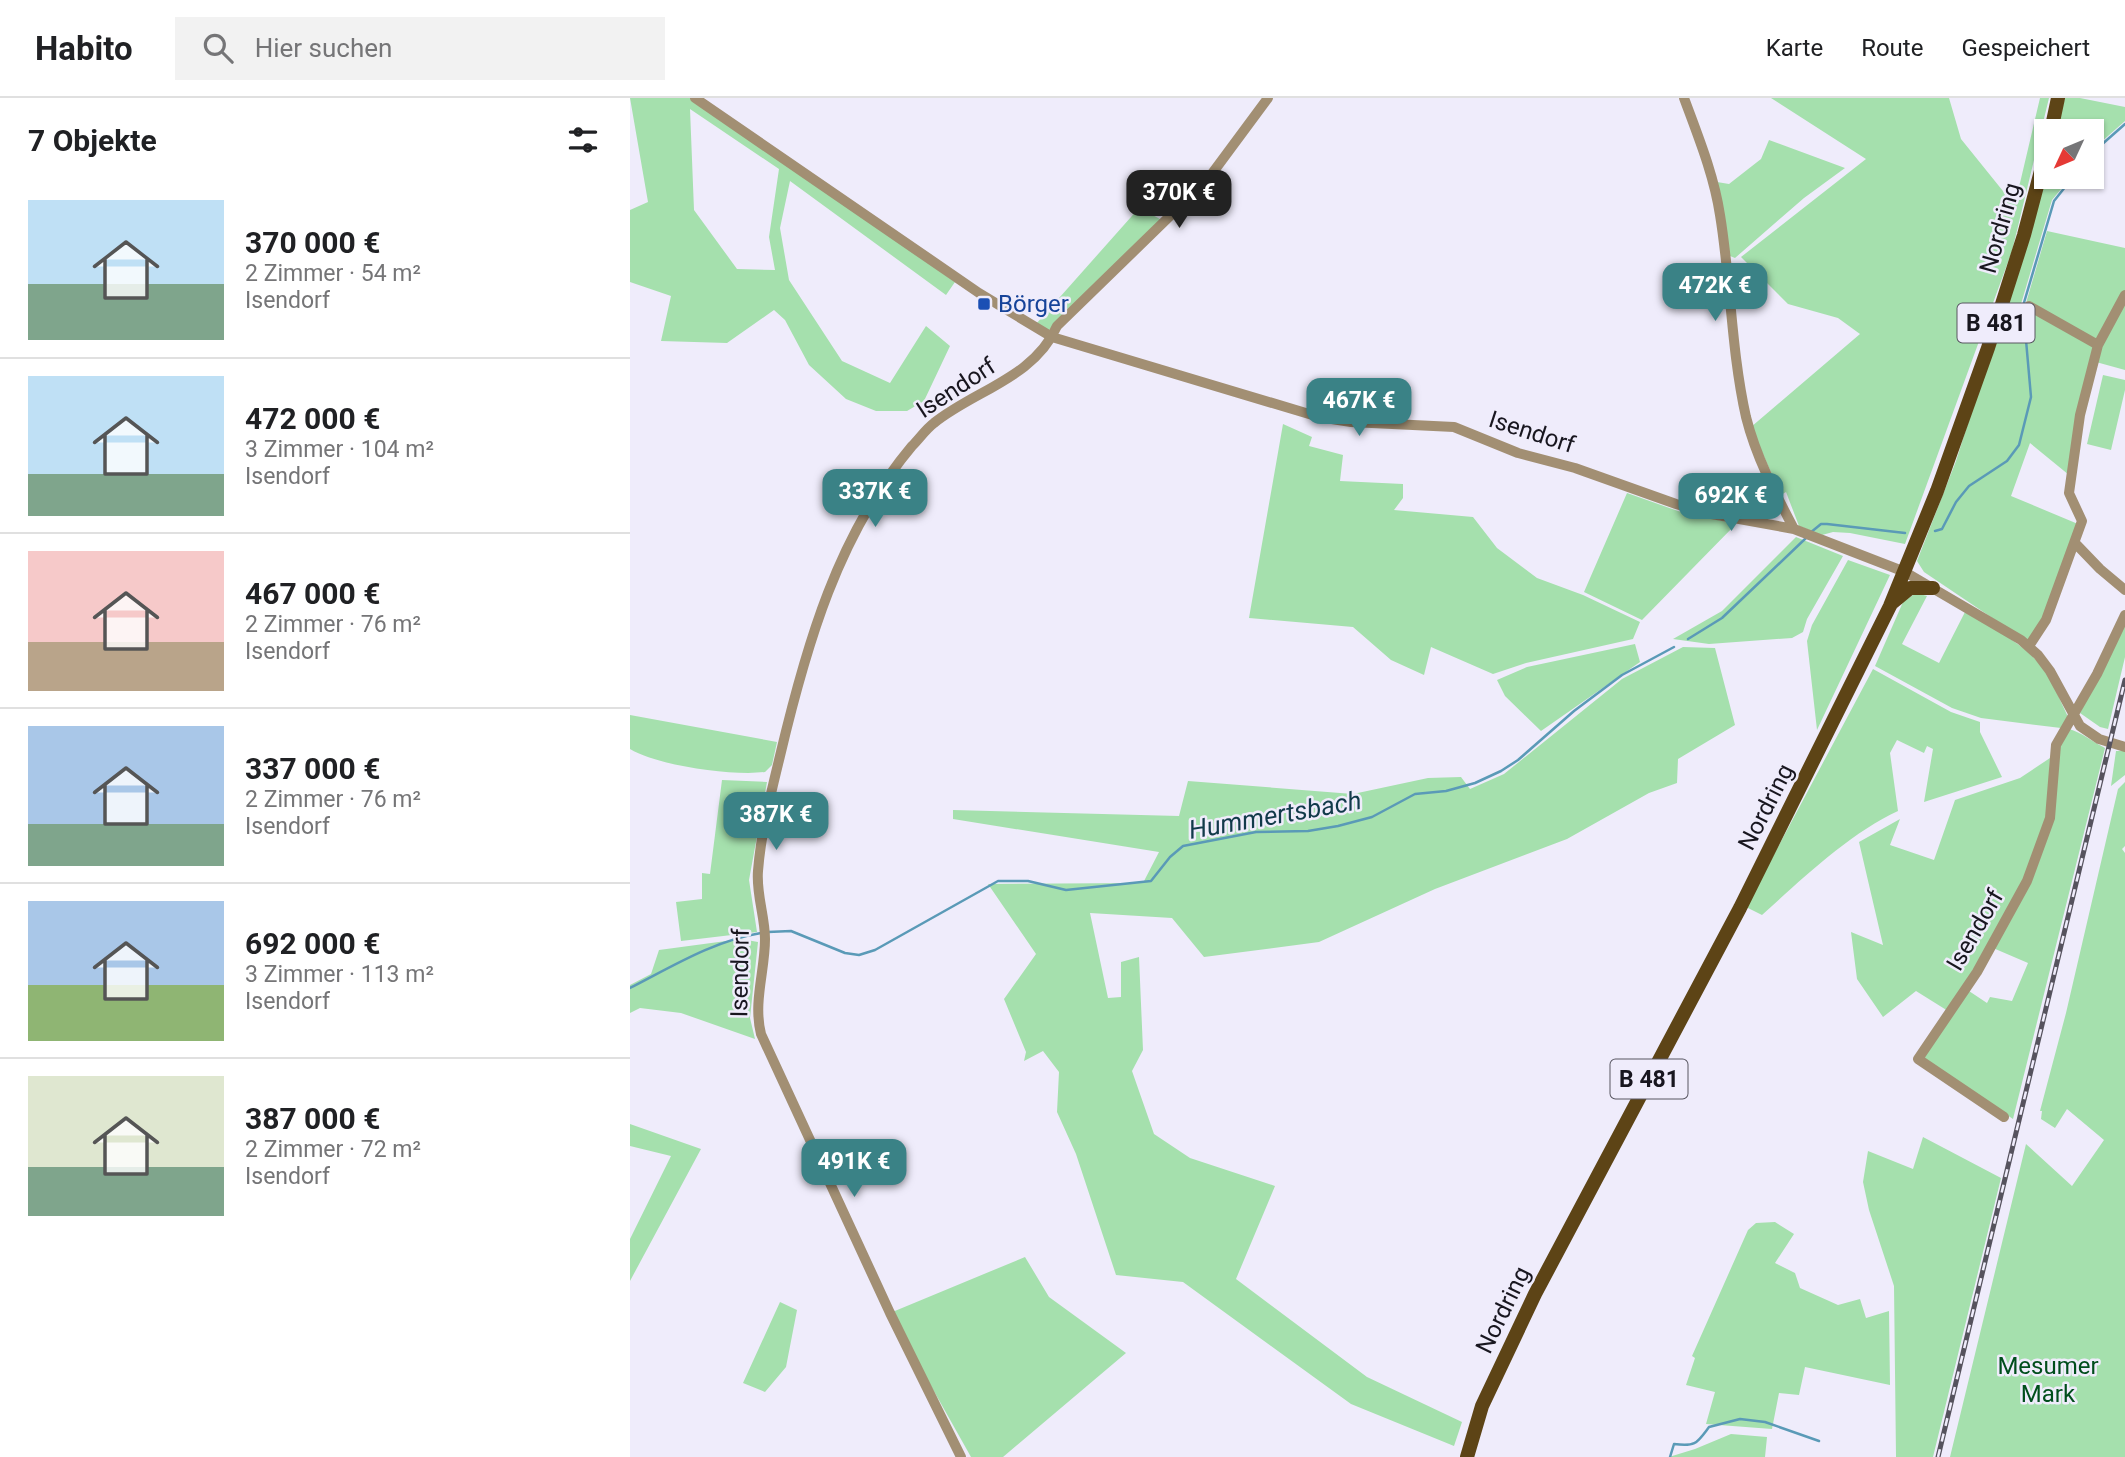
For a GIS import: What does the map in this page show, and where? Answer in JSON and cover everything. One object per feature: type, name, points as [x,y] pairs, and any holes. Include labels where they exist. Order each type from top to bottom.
[{"type":"main road","points":[[2054,119],[2059,98]]},
{"type":"main road","name":"Nordring","points":[[1466,1457],[1482,1406],[1535,1294],[1740,908],[1890,606],[1937,491],[1988,348],[2036,189]]},
{"type":"main road","points":[[1890,606],[1910,588],[1933,588]]},
{"type":"street","name":"Isendorf","points":[[695,98],[979,293],[1052,337],[1319,417],[1351,422],[1454,427],[1518,453],[1576,468],[1676,504],[1706,513],[1798,531],[1817,538],[1905,572],[2029,646],[2050,671],[2074,716],[2086,731],[2099,739],[2125,747]]},
{"type":"street","name":"Isendorf","points":[[961,1457],[890,1314],[761,1034],[757,1007],[764,933],[758,873],[775,776],[798,680],[832,580],[881,489],[911,448],[933,424],[1015,375],[1052,337],[1057,326],[1208,179],[1268,98]]},
{"type":"street","points":[[1684,98],[1711,173],[1720,214],[1732,335],[1746,417],[1762,468],[1798,531]]},
{"type":"street","points":[[2029,646],[2046,620],[2082,521],[2069,493],[2080,415],[2098,345],[2125,295]]},
{"type":"street","points":[[2029,306],[2098,345]]},
{"type":"street","points":[[2075,542],[2099,569],[2125,590]]},
{"type":"street","points":[[2074,716],[2125,615]]},
{"type":"street","name":"Isendorf","points":[[2004,1117],[1918,1059],[1976,972],[2027,881],[2050,818],[2056,744],[2074,716]]},
{"type":"green space","points":[[630,98],[691,98],[955,282],[946,295],[790,181],[780,228],[789,280],[842,361],[890,383],[926,326],[950,346],[924,401],[907,411],[876,411],[846,399],[809,365],[785,320],[774,310],[727,343],[661,341],[671,296],[630,282],[630,210],[648,202]],"holes":[[[690,109],[779,169],[769,237],[775,270],[737,269],[694,210]]]},
{"type":"green space","points":[[1771,98],[1949,98],[1961,139],[2011,201],[2020,183],[2034,124],[2034,160],[2012,251],[1905,544],[1850,533],[1833,532],[1822,535],[1799,526],[1786,492],[1781,495],[1751,427],[1860,334],[1838,318],[1788,304],[1741,257],[1866,159]]},
{"type":"green space","points":[[2040,98],[2049,98],[2044,119],[2035,119]]},
{"type":"green space","points":[[2065,98],[2080,98],[2125,107],[2125,121],[2104,140],[2104,119],[2059,119]]},
{"type":"green space","points":[[1769,140],[1845,168],[1804,198],[1735,258],[1730,256],[1717,182],[1729,184],[1761,159]]},
{"type":"green space","points":[[2042,189],[2061,189],[2052,200],[2021,304],[2095,347],[2069,475],[2030,443],[2011,496],[2078,524],[2043,618],[2028,642],[1924,572],[1917,561],[1956,461]]},
{"type":"green space","points":[[1139,208],[1162,220],[1048,331],[1036,324]]},
{"type":"green space","points":[[2047,231],[2125,248],[2125,291],[2098,343],[2026,303]]},
{"type":"green space","points":[[2125,300],[2125,370],[2096,362],[2101,345]]},
{"type":"green space","points":[[2103,375],[2125,380],[2111,450],[2087,444]]},
{"type":"green space","points":[[1283,424],[1312,437],[1309,446],[1343,455],[1340,481],[1403,484],[1403,498],[1394,510],[1473,517],[1497,548],[1537,578],[1583,595],[1640,622],[1633,639],[1526,663],[1493,674],[1431,647],[1424,675],[1391,660],[1353,627],[1249,618]]},
{"type":"green space","points":[[1627,493],[1678,511],[1736,524],[1642,620],[1584,592]]},
{"type":"green space","points":[[1796,537],[1843,556],[1807,619],[1803,632],[1792,638],[1709,644],[1673,639],[1722,611]]},
{"type":"green space","points":[[1848,560],[1890,575],[1817,730],[1807,641],[1812,625]]},
{"type":"green space","points":[[1916,593],[1927,596],[1902,644],[1939,663],[1965,612],[2026,650],[2042,667],[2068,717],[2061,728],[1981,718],[1952,708],[1875,666],[1903,602]]},
{"type":"green space","points":[[2125,619],[2125,657],[2108,729],[2100,727],[2080,713]]},
{"type":"green space","points":[[1635,644],[1640,662],[1541,731],[1505,696],[1497,680],[1527,667]]},
{"type":"green space","points":[[1683,647],[1715,648],[1735,725],[1678,759],[1677,783],[1649,793],[1567,839],[1435,889],[1319,942],[1204,957],[1172,918],[1090,913],[1108,998],[1121,997],[1121,962],[1139,957],[1143,1050],[1132,1071],[1154,1134],[1190,1158],[1275,1186],[1236,1279],[1367,1377],[1462,1422],[1454,1446],[1351,1404],[1183,1282],[1116,1275],[1076,1154],[1057,1112],[1059,1072],[1043,1051],[1024,1061],[1026,1052],[1004,999],[1036,954],[988,884],[1143,883],[1159,852],[953,819],[953,810],[1179,816],[1188,781],[1353,794],[1428,778],[1461,777],[1470,789],[1504,774],[1622,679]]},
{"type":"green space","points":[[1873,669],[1951,712],[1980,722],[1980,732],[2002,777],[1924,802],[1933,749],[1927,746],[1924,753],[1897,740],[1890,753],[1898,811],[1844,844],[1762,915],[1746,907]]},
{"type":"green space","points":[[630,715],[777,742],[772,765],[765,772],[734,772],[677,765],[643,755],[630,749]]},
{"type":"green space","points":[[2069,729],[2105,748],[2013,1119],[1922,1058],[1969,991],[1987,1003],[1990,997],[2012,1001],[2028,963],[1993,948],[2044,847],[2057,752]]},
{"type":"green space","points":[[2116,751],[2125,751],[2125,775],[2111,786]]},
{"type":"green space","points":[[2050,758],[2048,817],[2025,879],[2006,916],[1948,1011],[1916,991],[1883,1017],[1857,979],[1851,932],[1883,945],[1859,842],[1900,819],[1890,845],[1934,860],[1955,800],[2020,778]]},
{"type":"green space","points":[[722,780],[767,782],[749,880],[757,932],[681,941],[676,902],[702,899],[702,873],[710,874]]},
{"type":"green space","name":"Mesumer Mark","points":[[2125,782],[2125,846],[2122,849],[2125,853],[2125,1457],[1950,1457],[2026,1144],[2072,1186],[2104,1140],[2067,1109],[2055,1128],[2041,1119],[2040,1111],[2066,1013],[2118,789]]},
{"type":"green space","points":[[741,939],[758,942],[750,1018],[755,1039],[681,1013],[640,1008],[630,1013],[630,985],[651,974],[659,950]]},
{"type":"green space","points":[[630,1124],[701,1149],[630,1281],[630,1239],[671,1156],[630,1146]]},
{"type":"green space","points":[[1923,1137],[2001,1178],[1933,1457],[1896,1457],[1894,1286],[1869,1210],[1863,1182],[1868,1151],[1913,1169]]},
{"type":"green space","points":[[1775,1222],[1794,1234],[1775,1263],[1795,1273],[1800,1288],[1838,1305],[1860,1299],[1866,1318],[1889,1311],[1890,1385],[1805,1367],[1799,1395],[1779,1393],[1772,1429],[1706,1424],[1715,1392],[1686,1385],[1695,1358],[1692,1356],[1748,1230],[1756,1223]]},
{"type":"green space","points":[[1025,1257],[1049,1297],[1126,1353],[1003,1457],[971,1457],[890,1313]]},
{"type":"green space","points":[[780,1302],[797,1310],[786,1367],[765,1392],[743,1383]]},
{"type":"green space","points":[[1731,1434],[1767,1437],[1765,1457],[1669,1457],[1695,1449]]},
{"type":"waterway","name":"Hummertsbach","points":[[2104,143],[2125,124]]},
{"type":"waterway","name":"Hummertsbach","points":[[1935,531],[1942,529],[1956,502],[1969,486],[2007,461],[2019,445],[2031,397],[2023,306],[2054,201],[2064,189]]},
{"type":"waterway","name":"Hummertsbach","points":[[1810,533],[1821,524],[1905,533]]},
{"type":"waterway","name":"Hummertsbach","points":[[1688,639],[1722,618],[1806,538]]},
{"type":"waterway","name":"Hummertsbach","points":[[768,932],[791,931],[845,953],[859,955],[875,950],[998,881],[1028,881],[1066,890],[1151,881],[1170,857],[1183,846],[1256,832],[1308,831],[1372,817],[1415,794],[1446,791],[1475,783],[1501,771],[1622,675],[1674,647]]},
{"type":"waterway","name":"Hummertsbach","points":[[630,988],[710,948],[761,933]]},
{"type":"waterway","points":[[1670,1457],[1674,1444],[1692,1444],[1709,1427],[1740,1419],[1765,1422],[1819,1441]]},
{"type":"railway","points":[[1938,1457],[2125,680]]},
{"type":"place","name":"Börger","points":[[984,304]]}]
